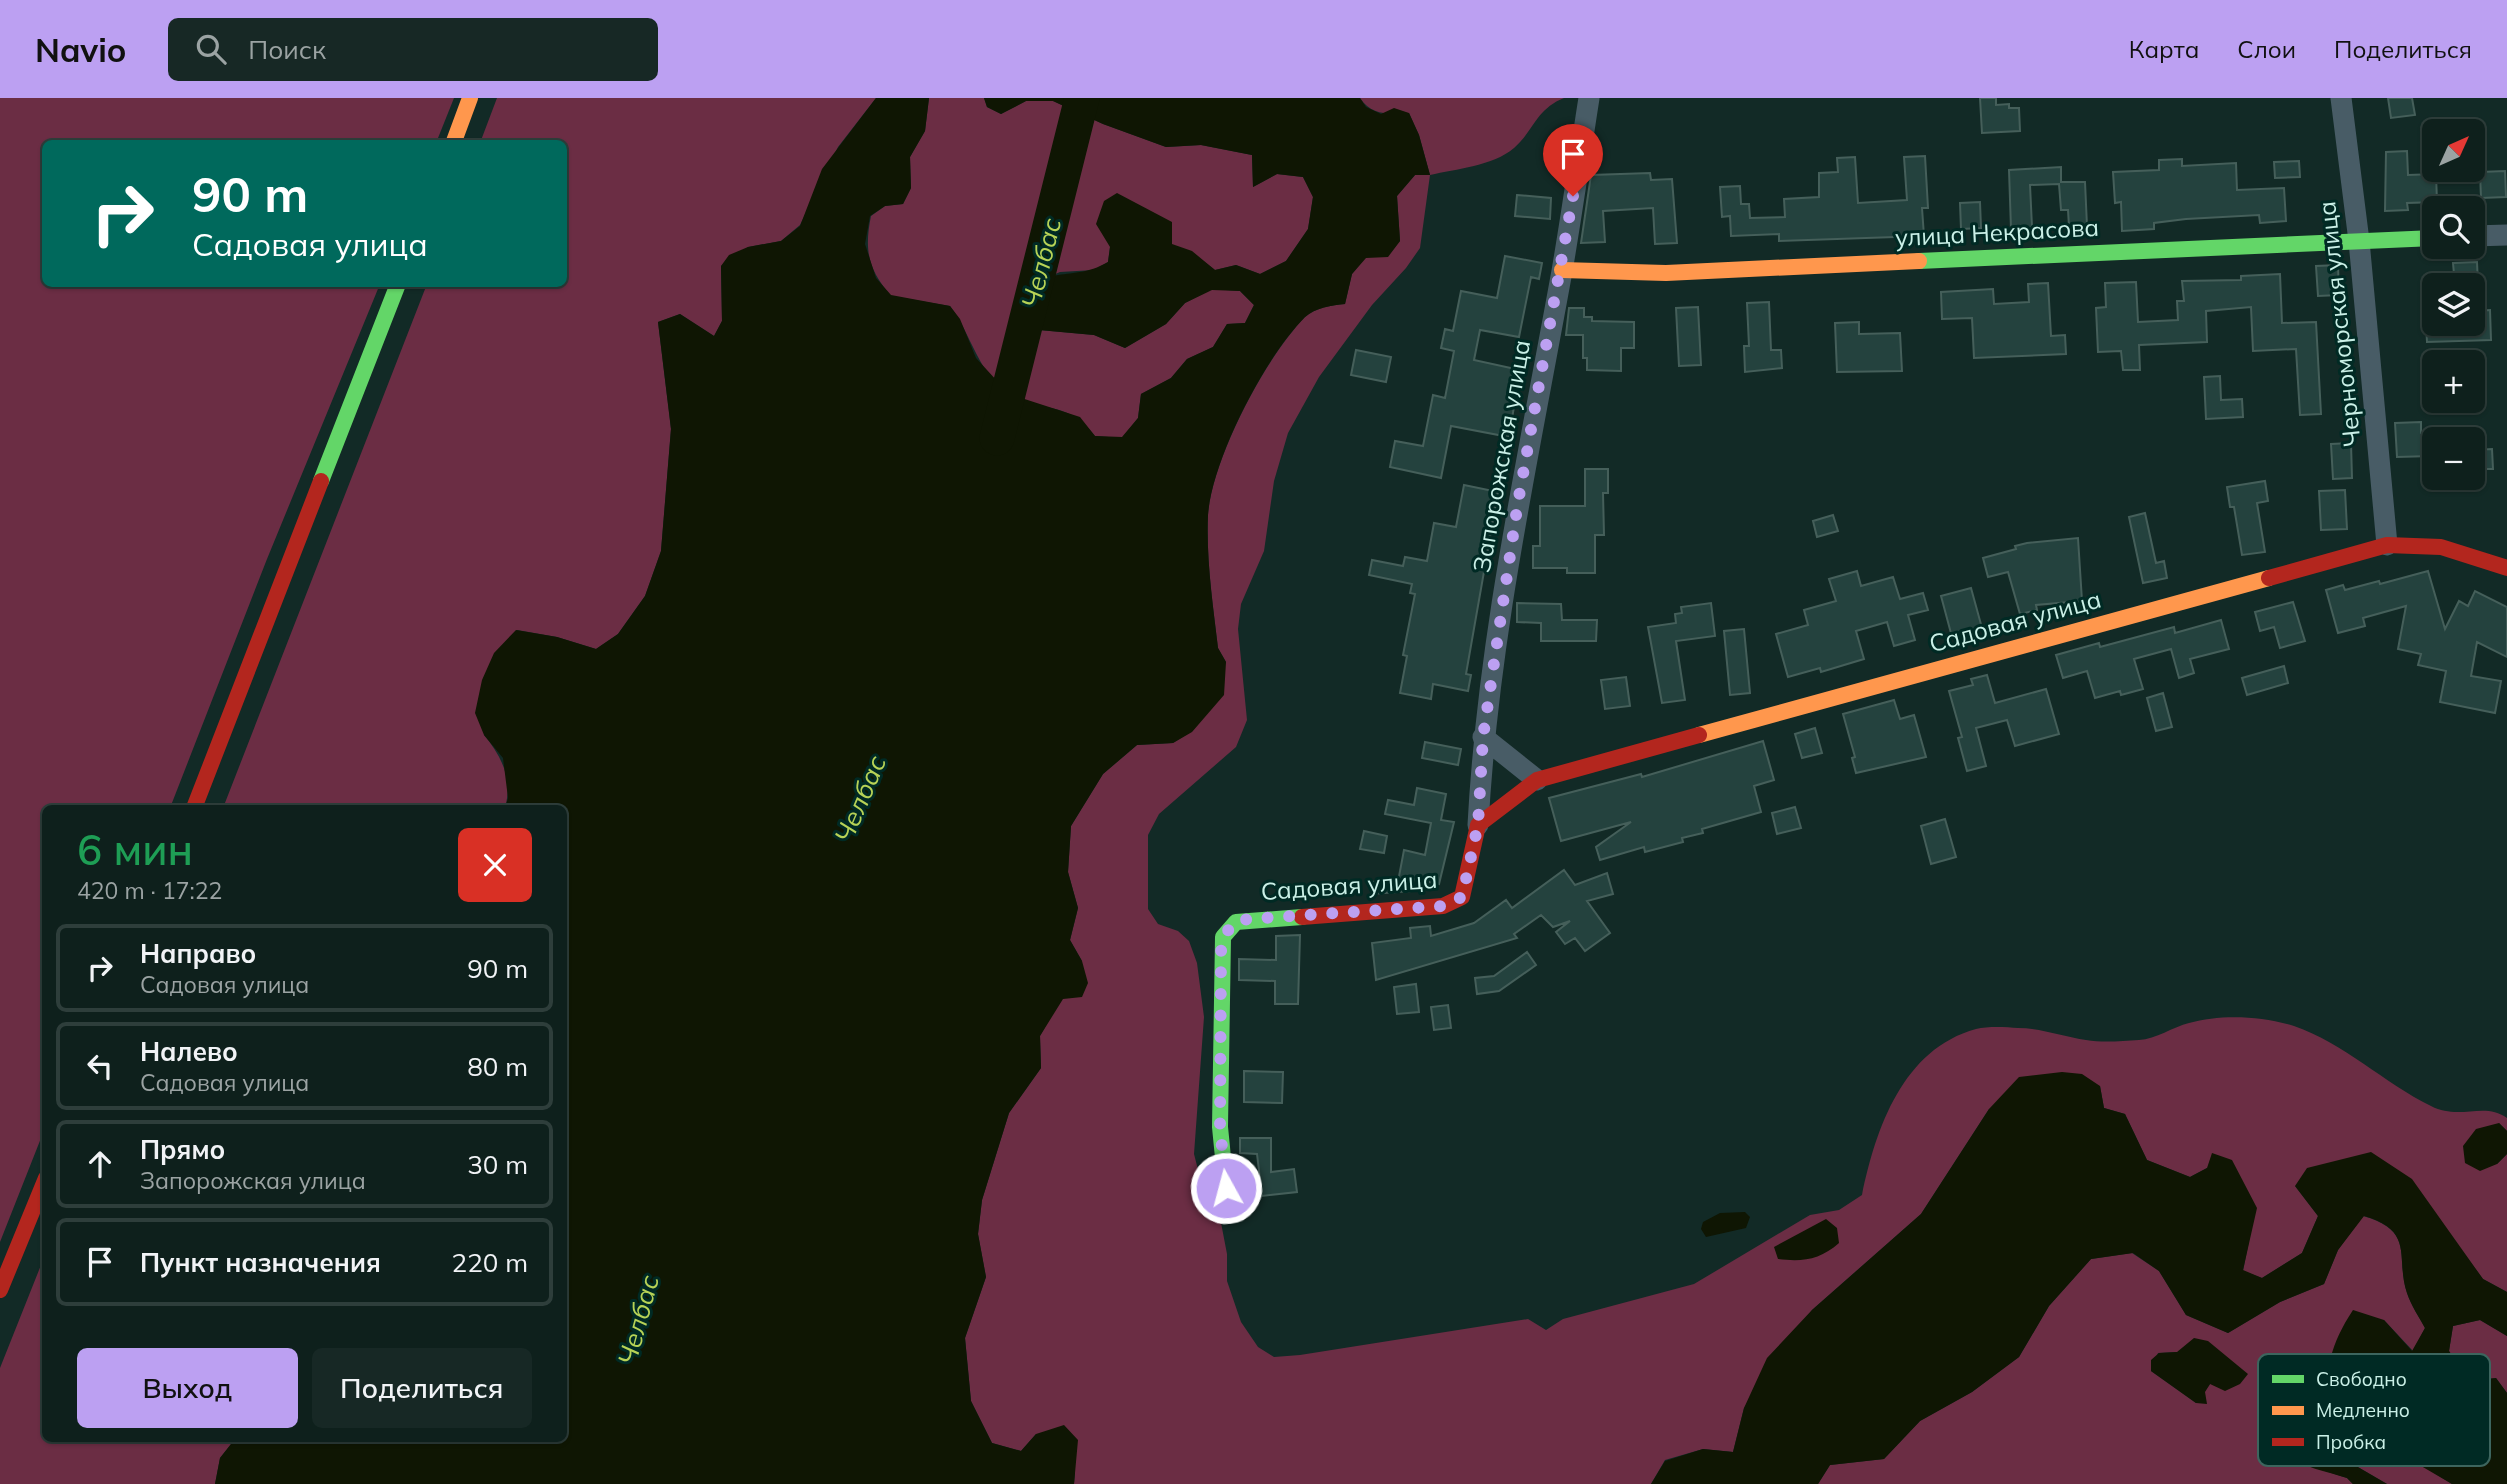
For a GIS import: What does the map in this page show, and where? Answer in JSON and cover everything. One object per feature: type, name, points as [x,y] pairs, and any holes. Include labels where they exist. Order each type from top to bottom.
[{"type":"street","points":[[454,140],[470,98]]},
{"type":"street","name":"Запорожская улица","points":[[1478,825],[1483,737],[1518,502],[1562,270],[1588,98]]},
{"type":"street","name":"Черноморская улица","points":[[2341,98],[2359,241],[2387,545]]},
{"type":"street","points":[[2485,236],[2507,235]]},
{"type":"street","name":"улица Некрасова","points":[[1562,270],[1666,273],[2422,238]]},
{"type":"street","points":[[195,805],[397,287]]},
{"type":"street","name":"Садовая улица","points":[[1226,1188],[1220,1127],[1221,951],[1229,928],[1247,919],[1443,906],[1453,903],[1462,897],[1478,825],[1537,780],[2387,545],[2441,547],[2507,568]]},
{"type":"street","points":[[1483,737],[1537,780]]},
{"type":"street","points":[[0,1290],[42,1188]]},
{"type":"shaded area","points":[[0,98],[454,98],[437,140],[42,140],[42,287],[379,287],[267,559],[171,805],[42,805],[42,1136],[0,1242]]},
{"type":"shaded area","points":[[497,98],[876,98],[838,147],[800,225],[781,241],[748,247],[721,266],[722,321],[714,336],[680,314],[658,322],[671,429],[661,551],[645,596],[618,634],[596,649],[557,637],[517,630],[484,735],[501,760],[507,778],[506,805],[224,805],[426,287],[567,287],[567,140],[481,140]]},
{"type":"shaded area","points":[[929,98],[984,98],[987,107],[1001,114],[1026,101],[1053,101],[1103,124],[1166,147],[1201,145],[1252,155],[1253,187],[1277,174],[1303,177],[1313,197],[1308,229],[1286,261],[1260,274],[1236,265],[1215,270],[1201,259],[1177,248],[1141,245],[1110,247],[1108,262],[1094,270],[1060,272],[1037,282],[1028,329],[1094,335],[1125,348],[1166,324],[1185,303],[1212,289],[1240,291],[1254,305],[1245,323],[1227,324],[1213,347],[1187,359],[1171,378],[1141,394],[1138,418],[1122,438],[1095,436],[1074,417],[1022,401],[1000,387],[983,366],[950,306],[891,296],[877,277],[868,249],[871,216],[885,206],[903,204],[911,188],[910,157],[925,131]]},
{"type":"shaded area","points":[[1360,98],[1564,98],[1547,108],[1520,142],[1505,154],[1474,166],[1430,175],[1419,135],[1409,113],[1376,111]]},
{"type":"shaded area","points":[[1415,175],[1430,175],[1420,248],[1406,268],[1372,305],[1319,377],[1288,433],[1274,481],[1264,551],[1241,604],[1238,629],[1247,720],[1236,747],[1159,814],[1148,835],[1148,909],[1158,924],[1178,931],[1189,941],[1197,963],[1204,1017],[1194,1154],[1202,1185],[1218,1207],[1227,1254],[1227,1281],[1241,1322],[1258,1347],[1274,1357],[1300,1355],[1528,1319],[1546,1330],[1563,1319],[1694,1284],[1810,1215],[1839,1210],[1862,1195],[1875,1144],[1885,1118],[1912,1073],[1929,1054],[1951,1039],[1976,1029],[1991,1027],[2027,1028],[2086,1040],[2112,1042],[2145,1039],[2189,1023],[2214,1018],[2269,1020],[2294,1026],[2330,1042],[2431,1106],[2452,1112],[2498,1113],[2507,1118],[2507,1131],[2499,1123],[2497,1164],[2507,1154],[2507,1292],[2483,1279],[2447,1231],[2295,1186],[2318,1216],[2302,1253],[2262,1278],[2243,1271],[2249,1241],[2207,1168],[2190,1177],[2147,1160],[2125,1114],[2104,1108],[2100,1086],[1989,1109],[1921,1214],[1812,1310],[1744,1408],[1733,1452],[1703,1449],[1665,1460],[1651,1484],[1074,1484],[1075,1473],[1036,1434],[1021,1451],[992,1443],[971,1401],[965,1338],[986,1277],[978,1234],[982,1200],[1009,1113],[1041,1068],[1040,1036],[1082,961],[1070,940],[1078,908],[1068,872],[1071,826],[1103,774],[1137,745],[1173,743],[1192,731],[1202,719],[1226,662],[1218,648],[1210,582],[1208,515],[1219,466],[1230,439],[1258,383],[1305,317],[1329,306],[1345,304],[1352,274],[1366,257],[1388,256],[1400,241],[1397,196]]},
{"type":"shaded area","points":[[2363,1216],[2380,1222],[2397,1237],[2407,1293],[2425,1328],[2413,1351],[2384,1320],[2386,1354],[2258,1354],[2258,1466],[2310,1466],[2347,1478],[2353,1484],[1818,1484],[1830,1465],[1884,1459],[1920,1421],[1972,1392],[2019,1357],[2049,1306],[2091,1259],[2132,1253],[2159,1271],[2186,1315],[2228,1333],[2280,1302],[2324,1284],[2338,1250]],"holes":[[[2177,1352],[2210,1384],[2196,1403],[2151,1371],[2158,1353]]]},
{"type":"shaded area","points":[[42,1263],[42,1442],[233,1442],[220,1458],[215,1484],[0,1484],[0,1368]]},
{"type":"shaded area","points":[[2480,1320],[2507,1336],[2507,1393],[2496,1378],[2490,1379],[2490,1354],[2451,1354],[2449,1351],[2453,1326]]},
{"type":"shaded area","points":[[2356,1466],[2423,1466],[2452,1484],[2387,1484]]},
{"type":"water","points":[[876,98],[929,98],[925,131],[910,157],[911,188],[903,204],[885,206],[870,216],[865,244],[876,278],[891,295],[950,306],[960,319],[976,358],[1009,394],[1080,417],[1095,436],[1122,437],[1138,418],[1141,394],[1171,378],[1187,359],[1213,347],[1227,324],[1245,323],[1254,305],[1240,291],[1212,290],[1185,303],[1166,324],[1125,348],[1094,335],[1028,329],[1015,317],[1033,286],[1044,279],[1093,269],[1108,262],[1110,247],[1096,224],[1104,201],[1117,193],[1172,222],[1172,244],[1192,251],[1215,270],[1236,265],[1260,274],[1286,261],[1308,229],[1313,197],[1303,177],[1277,174],[1253,187],[1252,155],[1201,145],[1166,147],[1103,124],[1053,101],[1026,101],[1001,114],[987,107],[984,98],[1360,98],[1366,107],[1381,114],[1394,108],[1409,113],[1419,135],[1430,175],[1415,175],[1397,196],[1400,241],[1388,257],[1366,258],[1352,274],[1345,304],[1329,306],[1305,317],[1258,382],[1230,438],[1219,466],[1208,515],[1209,565],[1218,648],[1226,662],[1224,695],[1192,732],[1173,743],[1137,745],[1103,774],[1071,826],[1068,872],[1078,908],[1070,940],[1082,961],[1088,983],[1082,997],[1063,999],[1040,1036],[1041,1068],[1009,1113],[982,1200],[978,1234],[986,1277],[965,1338],[971,1401],[992,1443],[1021,1451],[1036,1434],[1064,1425],[1078,1440],[1074,1484],[215,1484],[220,1458],[233,1442],[567,1442],[567,805],[506,805],[508,798],[503,758],[484,735],[475,713],[482,680],[494,653],[516,630],[557,637],[596,649],[618,634],[645,596],[661,551],[671,429],[658,322],[680,314],[714,336],[722,321],[721,266],[729,255],[748,247],[781,241],[800,226],[822,169]]},
{"type":"water","points":[[2062,1072],[2082,1074],[2100,1086],[2104,1108],[2125,1114],[2147,1160],[2190,1177],[2207,1168],[2212,1153],[2232,1160],[2257,1208],[2243,1270],[2262,1278],[2302,1253],[2318,1216],[2295,1186],[2307,1168],[2371,1152],[2412,1179],[2483,1279],[2507,1292],[2507,1336],[2480,1320],[2453,1326],[2449,1351],[2451,1354],[2332,1354],[2339,1334],[2353,1310],[2384,1320],[2412,1351],[2425,1328],[2407,1293],[2401,1247],[2397,1238],[2391,1229],[2364,1216],[2338,1250],[2324,1284],[2280,1302],[2228,1333],[2186,1315],[2159,1271],[2133,1253],[2091,1259],[2049,1306],[2019,1357],[1972,1392],[1920,1421],[1884,1459],[1830,1465],[1818,1484],[1651,1484],[1665,1461],[1703,1449],[1733,1452],[1744,1408],[1767,1358],[1812,1310],[1921,1214],[1989,1109],[2019,1077]]},
{"type":"water","points":[[2499,1123],[2507,1131],[2507,1154],[2497,1164],[2480,1171],[2465,1163],[2463,1146],[2476,1129]]},
{"type":"water","points":[[1745,1212],[1750,1217],[1746,1228],[1706,1237],[1701,1229],[1703,1222],[1720,1213]]},
{"type":"water","points":[[1826,1219],[1837,1228],[1839,1243],[1825,1253],[1810,1258],[1778,1259],[1774,1247]]},
{"type":"water","points":[[2194,1338],[2208,1341],[2248,1374],[2240,1384],[2225,1391],[2210,1384],[2205,1392],[2207,1404],[2196,1403],[2151,1371],[2151,1360],[2159,1353],[2177,1352]]},
{"type":"water","points":[[2496,1378],[2507,1393],[2507,1484],[2452,1484],[2421,1466],[2490,1466],[2490,1379]]},
{"type":"water","points":[[2308,1466],[2356,1466],[2387,1484],[2353,1484],[2347,1478]]},
{"type":"building","points":[[1980,98],[1996,98],[1996,105],[2009,104],[2009,108],[2019,108],[2020,131],[1982,133]]},
{"type":"building","points":[[2388,98],[2412,98],[2415,115],[2391,118]]},
{"type":"building","points":[[2407,151],[2408,175],[2422,174],[2422,182],[2436,182],[2437,196],[2422,196],[2422,202],[2407,203],[2408,210],[2385,211],[2386,152]]},
{"type":"building","points":[[1925,156],[1928,208],[1922,208],[1924,236],[1779,241],[1779,234],[1731,236],[1730,216],[1722,217],[1720,187],[1740,186],[1741,204],[1749,204],[1750,218],[1785,217],[1784,199],[1819,197],[1819,173],[1838,172],[1837,158],[1855,157],[1858,203],[1907,200],[1904,157]]},
{"type":"building","points":[[2182,159],[2182,166],[2236,163],[2237,190],[2284,188],[2286,221],[2260,223],[2259,215],[2186,219],[2154,223],[2154,229],[2122,231],[2121,202],[2115,203],[2113,172],[2159,170],[2159,160]]},
{"type":"building","points":[[2299,161],[2300,177],[2275,178],[2274,162]]},
{"type":"building","points":[[2061,167],[2061,182],[2085,182],[2087,226],[2069,227],[2068,210],[2061,210],[2059,184],[2030,185],[2032,227],[2011,229],[2009,170]]},
{"type":"building","points":[[2505,171],[2506,197],[2481,196],[2480,182],[2485,182],[2485,172]]},
{"type":"building","points":[[1650,173],[1651,180],[1672,179],[1677,243],[1655,244],[1653,208],[1603,211],[1605,242],[1581,243],[1591,175]]},
{"type":"building","points":[[1517,195],[1551,198],[1550,219],[1515,216]]},
{"type":"building","points":[[1980,202],[1981,228],[1961,229],[1960,203]]},
{"type":"building","points":[[1505,256],[1542,263],[1539,279],[1531,277],[1519,337],[1480,330],[1474,360],[1520,370],[1509,437],[1451,426],[1441,478],[1390,467],[1395,441],[1423,446],[1433,395],[1445,398],[1454,351],[1441,348],[1445,329],[1453,331],[1461,291],[1497,298]]},
{"type":"building","points":[[2477,262],[2477,273],[2454,273],[2453,263]]},
{"type":"building","points":[[2338,265],[2339,295],[2318,296],[2316,266]]},
{"type":"building","points":[[2280,274],[2282,323],[2316,322],[2321,414],[2300,415],[2296,349],[2253,351],[2251,307],[2206,311],[2207,342],[2139,345],[2140,370],[2123,370],[2121,351],[2098,352],[2096,308],[2106,307],[2105,283],[2136,282],[2138,322],[2178,320],[2177,301],[2184,301],[2182,281],[2241,280],[2241,276]]},
{"type":"building","points":[[2048,283],[2051,336],[2065,335],[2066,354],[1974,358],[1972,318],[1942,319],[1941,292],[1993,289],[1994,304],[2029,302],[2028,284]]},
{"type":"building","points":[[1769,302],[1771,350],[1781,350],[1782,368],[1745,372],[1744,346],[1749,346],[1747,303]]},
{"type":"building","points":[[1698,307],[1701,365],[1679,366],[1676,308]]},
{"type":"building","points":[[1569,308],[1584,308],[1584,317],[1592,317],[1592,321],[1634,322],[1634,348],[1621,348],[1621,371],[1587,370],[1587,358],[1583,358],[1583,335],[1566,335]]},
{"type":"building","points":[[2485,310],[2490,310],[2491,340],[2427,342],[2427,336],[2485,336]]},
{"type":"building","points":[[1859,322],[1859,334],[1900,333],[1902,371],[1837,372],[1835,323]]},
{"type":"building","points":[[1356,350],[1391,357],[1386,382],[1351,375]]},
{"type":"building","points":[[2220,376],[2221,400],[2242,399],[2243,417],[2206,419],[2204,377]]},
{"type":"building","points":[[2421,422],[2422,456],[2397,457],[2395,423]]},
{"type":"building","points":[[2351,443],[2352,478],[2333,479],[2331,444]]},
{"type":"building","points":[[2485,449],[2492,449],[2493,469],[2485,469]]},
{"type":"building","points":[[1585,469],[1608,469],[1608,493],[1603,493],[1604,535],[1595,535],[1595,573],[1567,573],[1567,568],[1533,568],[1533,546],[1540,546],[1540,506],[1585,506]]},
{"type":"building","points":[[2265,481],[2268,501],[2257,503],[2265,552],[2242,555],[2234,507],[2230,507],[2227,487]]},
{"type":"building","points":[[1464,485],[1498,492],[1466,674],[1471,675],[1468,691],[1433,684],[1431,699],[1400,693],[1407,656],[1403,655],[1415,594],[1410,593],[1412,584],[1369,575],[1372,560],[1403,566],[1405,557],[1427,561],[1434,523],[1456,527]]},
{"type":"building","points":[[2345,490],[2347,529],[2321,530],[2319,491]]},
{"type":"building","points":[[2145,513],[2156,563],[2164,561],[2167,578],[2143,583],[2129,517]]},
{"type":"building","points":[[1833,515],[1838,531],[1817,537],[1813,521]]},
{"type":"building","points":[[2078,538],[2082,601],[2036,605],[2037,610],[2020,614],[2008,572],[1988,577],[1983,558],[2016,549],[2015,546],[2027,543]]},
{"type":"building","points":[[1857,571],[1861,586],[1893,577],[1900,599],[1923,593],[1928,610],[1908,615],[1915,640],[1894,646],[1887,622],[1856,631],[1864,659],[1821,672],[1820,668],[1788,677],[1776,634],[1808,625],[1804,610],[1836,601],[1829,579]]},
{"type":"building","points":[[2428,571],[2445,629],[2459,601],[2468,606],[2475,591],[2507,607],[2507,657],[2477,642],[2471,676],[2501,681],[2495,713],[2440,702],[2446,671],[2418,665],[2421,654],[2398,649],[2406,606],[2363,618],[2365,626],[2338,633],[2326,590],[2343,585],[2345,590],[2379,581],[2380,584]]},
{"type":"building","points":[[1971,588],[1982,628],[1952,637],[1941,596]]},
{"type":"building","points":[[2293,602],[2305,641],[2280,648],[2274,627],[2260,631],[2255,612]]},
{"type":"building","points":[[1517,603],[1561,604],[1562,620],[1597,620],[1596,641],[1541,641],[1541,623],[1517,622]]},
{"type":"building","points":[[1711,603],[1715,636],[1676,641],[1685,700],[1662,703],[1648,627],[1676,623],[1675,614],[1682,613],[1681,607]]},
{"type":"building","points":[[2221,620],[2229,649],[2190,659],[2194,673],[2179,678],[2171,649],[2134,659],[2143,689],[2121,695],[2120,691],[2095,698],[2087,671],[2063,678],[2056,655],[2099,643],[2100,647],[2174,627],[2175,633]]},
{"type":"building","points":[[1744,629],[1750,693],[1730,695],[1724,631]]},
{"type":"building","points":[[2284,666],[2288,683],[2247,695],[2242,678]]},
{"type":"building","points":[[1987,675],[1995,703],[2046,689],[2059,734],[2015,746],[2007,720],[1976,728],[1986,766],[1967,771],[1958,738],[1962,737],[1949,691],[1973,685],[1971,679]]},
{"type":"building","points":[[1626,677],[1630,706],[1605,709],[1601,680]]},
{"type":"building","points":[[2163,693],[2172,727],[2156,731],[2147,698]]},
{"type":"building","points":[[1894,700],[1900,719],[1914,715],[1926,757],[1856,773],[1852,758],[1855,757],[1843,714]]},
{"type":"building","points":[[1815,728],[1822,753],[1802,758],[1795,734]]},
{"type":"building","points":[[1763,741],[1774,780],[1754,786],[1761,812],[1702,829],[1703,833],[1682,838],[1683,842],[1645,852],[1644,847],[1600,860],[1596,847],[1631,822],[1561,841],[1549,798],[1641,774],[1642,777]]},
{"type":"building","points":[[1425,742],[1461,749],[1458,765],[1422,758]]},
{"type":"building","points":[[1417,788],[1446,794],[1441,820],[1454,822],[1439,884],[1414,879],[1411,891],[1372,894],[1374,882],[1397,887],[1404,850],[1425,855],[1431,823],[1385,814],[1388,800],[1414,805]]},
{"type":"building","points":[[1795,807],[1801,828],[1777,834],[1772,813]]},
{"type":"building","points":[[1945,819],[1956,857],[1931,864],[1921,826]]},
{"type":"building","points":[[1364,831],[1387,836],[1384,853],[1360,849]]},
{"type":"building","points":[[1564,870],[1575,885],[1607,873],[1613,894],[1587,901],[1610,933],[1585,951],[1575,938],[1565,944],[1556,932],[1570,921],[1553,927],[1541,915],[1514,934],[1517,938],[1376,980],[1372,943],[1411,938],[1410,928],[1430,926],[1431,936],[1474,923],[1506,900],[1512,908]]},
{"type":"building","points":[[1300,935],[1298,1004],[1275,1004],[1275,981],[1239,980],[1239,959],[1276,960],[1276,936]]},
{"type":"building","points":[[1527,952],[1536,965],[1499,991],[1477,994],[1475,978],[1494,976]]},
{"type":"building","points":[[1416,984],[1419,1012],[1397,1014],[1394,987]]},
{"type":"building","points":[[1448,1005],[1451,1028],[1434,1030],[1431,1007]]},
{"type":"building","points":[[1244,1071],[1283,1072],[1282,1103],[1244,1102]]},
{"type":"building","points":[[1240,1138],[1271,1138],[1271,1172],[1294,1169],[1297,1192],[1262,1196],[1257,1154],[1240,1153]]},
{"type":"waterway","name":"Челбас","points":[[997,438],[1082,98]]},
{"type":"traffic: fast","points":[[1919,261],[2422,239]]},
{"type":"traffic: fast","points":[[321,481],[397,287]]},
{"type":"traffic: fast","points":[[1226,1188],[1220,1127],[1223,937],[1236,922],[1302,917]]},
{"type":"traffic: slow","points":[[454,140],[470,98]]},
{"type":"traffic: slow","points":[[1562,270],[1666,273],[1919,261]]},
{"type":"traffic: slow","points":[[1699,735],[2269,578]]},
{"type":"traffic: jam","points":[[195,805],[321,481]]},
{"type":"traffic: jam","points":[[2269,578],[2387,545],[2441,547],[2507,568]]},
{"type":"traffic: jam","points":[[1302,917],[1443,906],[1462,897],[1478,825],[1537,780],[1699,735]]},
{"type":"traffic: jam","points":[[0,1290],[42,1188]]},
{"type":"route","points":[[1226,1188],[1220,1127],[1221,951],[1223,937],[1229,928],[1236,922],[1247,919],[1443,906],[1462,897],[1466,886],[1478,825],[1483,737],[1518,502],[1562,270],[1573,196]]}]
